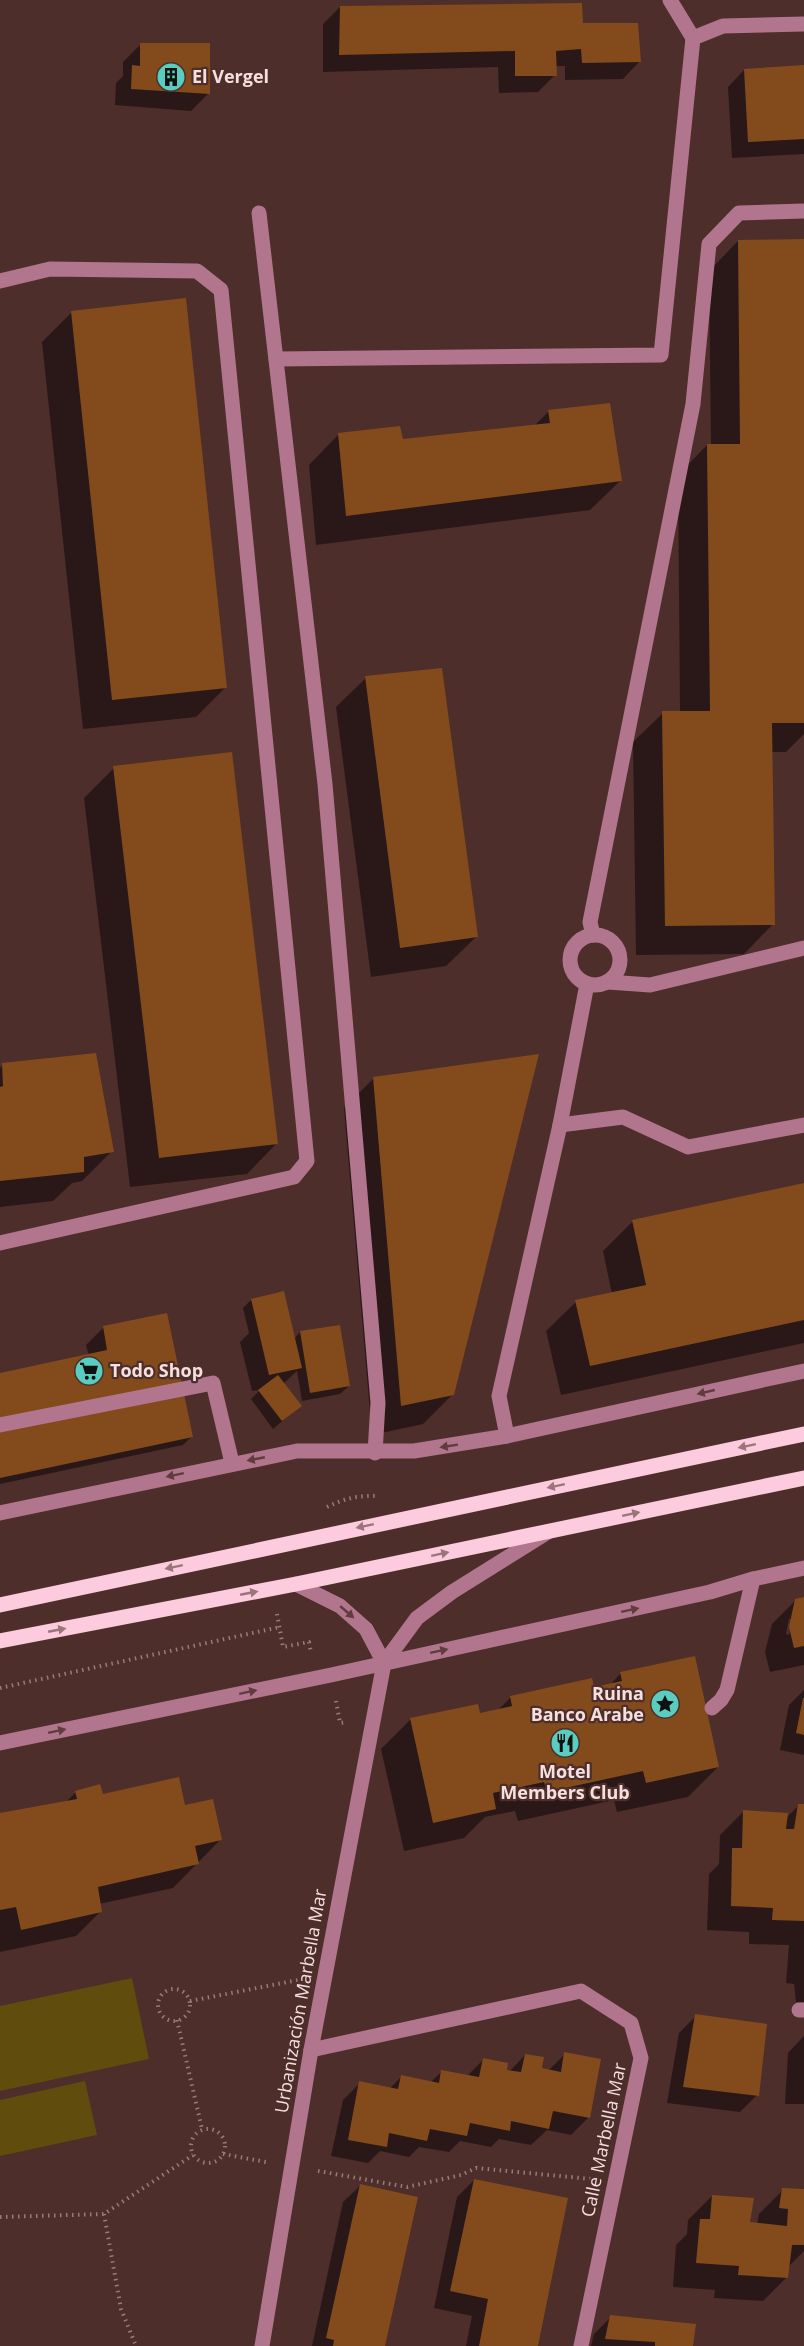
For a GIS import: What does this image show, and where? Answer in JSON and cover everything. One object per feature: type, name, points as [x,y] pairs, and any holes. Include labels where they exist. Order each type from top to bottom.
[{"type":"main road","points":[[0,1605],[804,1434]]},
{"type":"main road","points":[[0,1641],[296,1584],[804,1478]]},
{"type":"street","points":[[276,359],[661,356],[693,38],[670,0]]},
{"type":"street","points":[[693,38],[723,26],[804,24]]},
{"type":"street","points":[[593,935],[590,922],[693,404],[709,244],[739,213],[804,211]]},
{"type":"street","points":[[259,213],[325,784],[378,1402],[375,1453]]},
{"type":"street","points":[[0,281],[50,269],[197,271],[221,290],[307,1161],[294,1177],[0,1243]]},
{"type":"street","points":[[593,935],[607,938],[618,951],[620,959],[619,968],[608,982],[600,986],[579,981],[573,974],[569,957],[577,942],[593,935]]},
{"type":"street","points":[[608,982],[650,985],[804,948]]},
{"type":"street","points":[[507,1436],[499,1396],[560,1125],[587,984]]},
{"type":"street","points":[[560,1125],[623,1118],[688,1147],[804,1125]]},
{"type":"street","points":[[0,1513],[297,1451],[375,1453],[414,1451],[507,1436],[804,1371]]},
{"type":"street","points":[[0,1425],[213,1383],[232,1463]]},
{"type":"street","name":"Urbanización Marbella Mar","points":[[262,2346],[311,2050],[384,1664],[417,1618],[452,1592],[549,1531]]},
{"type":"street","points":[[0,1743],[384,1664],[710,1592],[753,1579],[804,1568]]},
{"type":"street","points":[[712,1708],[727,1690],[753,1579]]},
{"type":"street","points":[[296,1584],[320,1594],[349,1613],[366,1629],[384,1664]]},
{"type":"street","name":"Calle Marbella Mar","points":[[311,2050],[581,1991],[631,2023],[641,2058],[581,2346]]},
{"type":"path","points":[[272,1588],[283,1647],[309,1642],[311,1654],[327,1651],[340,1723],[374,1717]]},
{"type":"path","points":[[0,1688],[280,1627]]},
{"type":"path","points":[[190,2001],[325,1974]]},
{"type":"path","points":[[175,1988],[183,1991],[190,2001],[189,2013],[177,2020],[166,2019],[160,2012],[158,2004],[160,1996],[166,1990],[175,1988]]},
{"type":"path","points":[[177,2020],[202,2129]]},
{"type":"path","points":[[202,2129],[216,2131],[222,2137],[225,2145],[223,2154],[208,2163],[199,2161],[193,2155],[190,2146],[192,2138],[202,2129]]},
{"type":"path","points":[[223,2154],[407,2187],[461,2175],[476,2168],[615,2182]]},
{"type":"path","points":[[0,2217],[104,2214],[193,2155]]},
{"type":"path","points":[[104,2214],[121,2309],[136,2346]]},
{"type":"shaded area","points":[[132,1978],[149,2059],[0,2091],[0,2006]]},
{"type":"shaded area","points":[[85,2081],[97,2135],[0,2156],[0,2100]]},
{"type":"building","points":[[582,3],[583,23],[638,23],[641,62],[582,63],[581,49],[556,51],[557,76],[515,76],[515,51],[339,55],[340,6]]},
{"type":"building","name":"El Vergel","points":[[140,43],[210,43],[210,94],[131,89],[132,65],[140,66]]},
{"type":"building","points":[[804,65],[804,139],[748,142],[744,69]]},
{"type":"building","points":[[804,239],[804,723],[772,723],[775,925],[665,926],[662,711],[710,711],[707,444],[740,444],[738,240]]},
{"type":"building","points":[[186,298],[227,688],[112,700],[71,311]]},
{"type":"building","points":[[610,403],[622,481],[346,516],[338,433],[400,426],[403,439],[550,423],[548,410]]},
{"type":"building","points":[[442,668],[478,937],[400,948],[365,676]]},
{"type":"building","points":[[232,752],[278,1144],[159,1158],[113,766]]},
{"type":"building","points":[[96,1053],[114,1152],[84,1157],[84,1172],[0,1181],[2,1063]]},
{"type":"building","points":[[539,1054],[454,1395],[401,1406],[373,1077]]},
{"type":"building","points":[[804,1183],[804,1320],[590,1366],[575,1300],[646,1285],[632,1220]]},
{"type":"building","points":[[284,1291],[302,1368],[269,1375],[251,1299]]},
{"type":"building","points":[[167,1313],[193,1437],[0,1478],[0,1373],[107,1350],[103,1326]]},
{"type":"building","points":[[340,1325],[350,1386],[310,1393],[300,1331]]},
{"type":"building","points":[[278,1375],[302,1406],[282,1421],[258,1390]]},
{"type":"building","points":[[804,1597],[804,1646],[794,1648],[789,1627],[795,1599]]},
{"type":"building","name":"Motel Members Club","points":[[695,1656],[719,1767],[646,1783],[643,1771],[547,1792],[544,1782],[493,1793],[496,1809],[433,1823],[410,1718],[478,1704],[480,1713],[512,1706],[510,1696],[592,1678],[594,1687],[622,1681],[620,1672]]},
{"type":"building","points":[[804,1698],[804,1735],[796,1733]]},
{"type":"building","points":[[179,1777],[185,1805],[213,1799],[222,1840],[195,1846],[199,1864],[98,1887],[102,1912],[21,1930],[16,1907],[0,1910],[0,1813],[77,1799],[75,1791],[100,1784],[103,1794]]},
{"type":"building","points":[[798,1804],[804,1804],[804,1921],[772,1920],[773,1908],[731,1906],[732,1848],[742,1848],[743,1810],[788,1813],[786,1829],[794,1829]]},
{"type":"building","points":[[695,2014],[767,2024],[759,2096],[683,2087]]},
{"type":"building","points":[[564,2052],[601,2059],[590,2118],[553,2111],[549,2129],[511,2121],[510,2131],[470,2123],[467,2136],[430,2129],[427,2141],[389,2133],[387,2147],[348,2140],[359,2081],[398,2089],[401,2075],[439,2083],[441,2070],[479,2077],[483,2058],[508,2063],[507,2070],[521,2072],[525,2054],[544,2057],[542,2068],[561,2072]]},
{"type":"building","points":[[474,2179],[568,2198],[538,2346],[479,2346],[488,2299],[450,2291]]},
{"type":"building","points":[[360,2184],[418,2197],[385,2346],[333,2346],[334,2340],[326,2338]]},
{"type":"building","points":[[782,2188],[804,2189],[804,2245],[792,2245],[788,2278],[738,2275],[739,2266],[696,2263],[700,2219],[710,2219],[712,2195],[754,2198],[750,2222],[787,2226],[788,2209],[779,2208]]},
{"type":"building","points":[[610,2315],[696,2324],[693,2346],[655,2346],[655,2342],[605,2339]]},
{"type":"place","name":"El Vergel","points":[[171,77]]},
{"type":"place","name":"Todo Shop","points":[[89,1371]]},
{"type":"place","name":"Ruina Banco Arabe","points":[[665,1704]]},
{"type":"place","name":"Motel Members Club","points":[[565,1743]]}]
